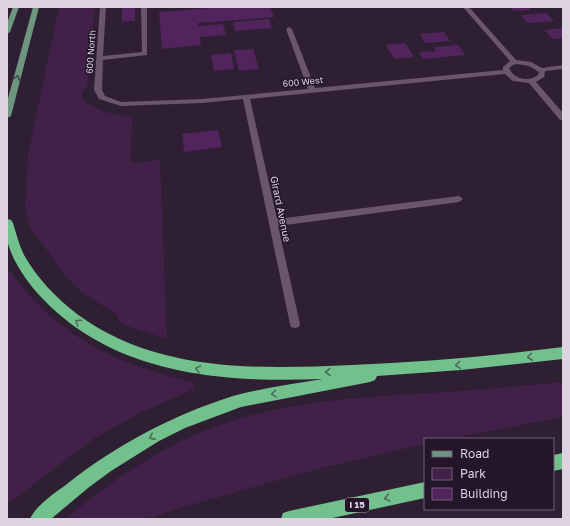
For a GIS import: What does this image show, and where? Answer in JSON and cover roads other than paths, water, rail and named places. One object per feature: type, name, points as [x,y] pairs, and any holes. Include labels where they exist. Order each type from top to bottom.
[{"type":"highway","points":[[7,223],[12,242],[22,262],[35,282],[65,313],[93,332],[143,354],[195,368],[251,374],[408,368],[496,361],[563,353]]},
{"type":"highway","points":[[38,519],[73,489],[122,454],[144,441],[189,419],[234,403],[258,397],[408,368]]},
{"type":"highway","name":"I 15","points":[[289,519],[424,490]]},
{"type":"main road","points":[[7,32],[16,7]]},
{"type":"main road","points":[[7,116],[36,7]]},
{"type":"street","name":"600 North","points":[[102,97],[98,90],[98,83],[103,7]]},
{"type":"street","points":[[100,58],[145,54],[144,7]]},
{"type":"street","points":[[466,7],[515,63]]},
{"type":"street","points":[[289,29],[313,91]]},
{"type":"street","points":[[540,70],[542,76],[531,81],[516,79],[506,72],[505,68],[506,66],[515,63],[529,64],[540,70],[563,67]]},
{"type":"street","name":"600 West","points":[[102,97],[114,102],[129,104],[202,101],[506,72]]},
{"type":"street","points":[[531,81],[563,118]]},
{"type":"street","name":"Girard Avenue","points":[[246,98],[295,324]]},
{"type":"street","points":[[273,223],[459,199]]}]
